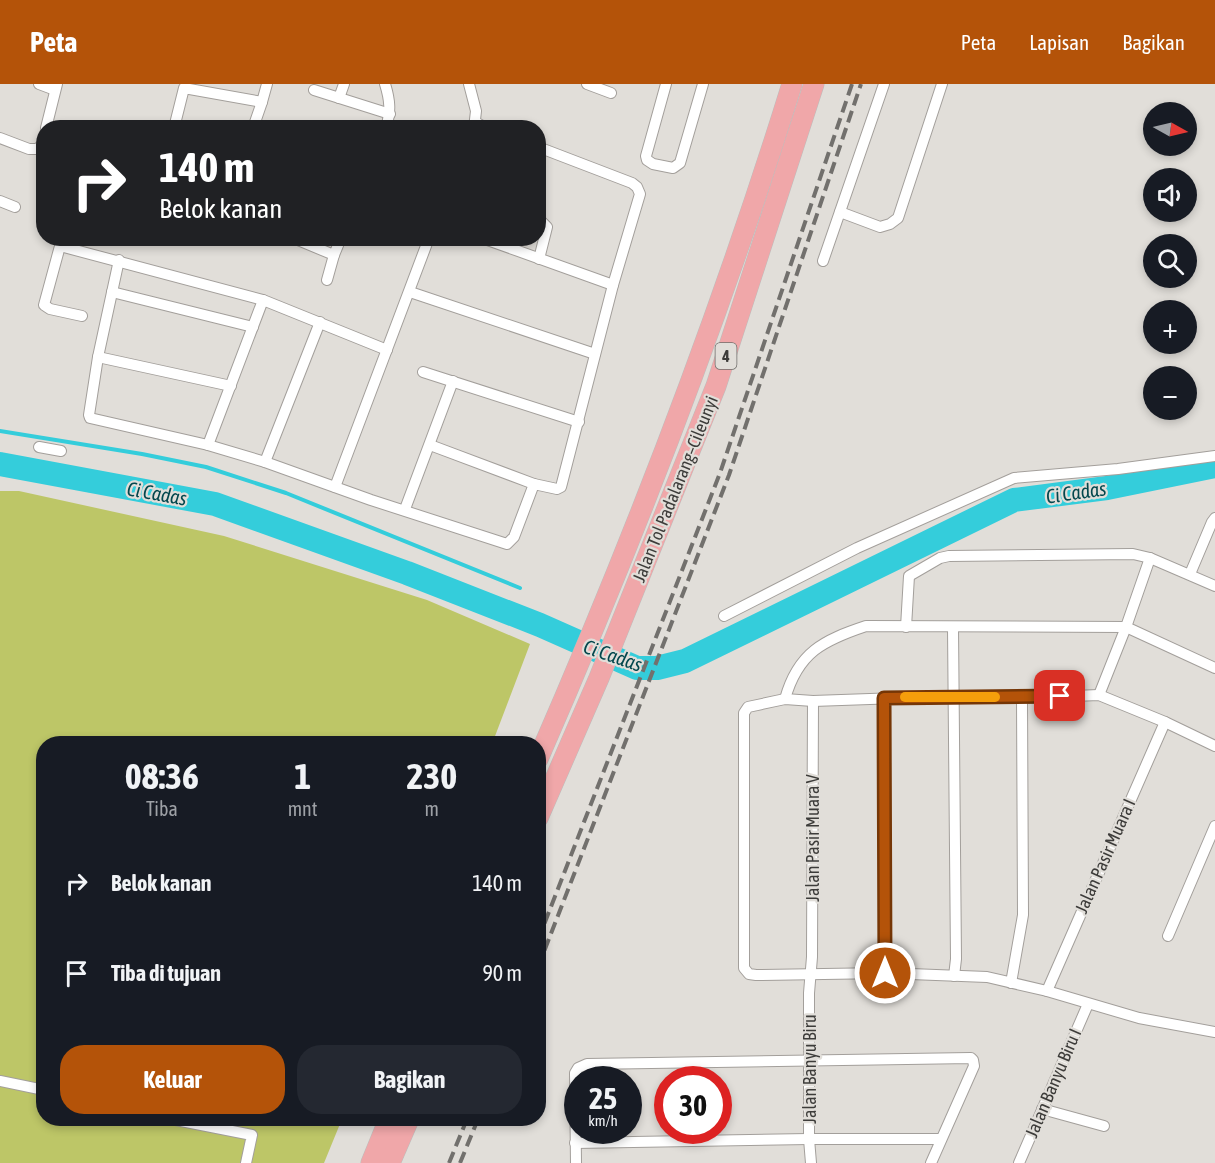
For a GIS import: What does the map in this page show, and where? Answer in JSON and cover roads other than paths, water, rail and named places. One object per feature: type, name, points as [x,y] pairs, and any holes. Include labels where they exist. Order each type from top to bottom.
[{"type":"highway","name":"Jalan Tol Padalarang–Cileunyi","points":[[546,741],[602,612],[677,415],[748,220],[792,84]]},
{"type":"highway","name":"Jalan Tol Padalarang–Cileunyi","points":[[546,800],[599,678],[716,386],[814,84]]},
{"type":"highway","points":[[371,1163],[386,1126]]},
{"type":"highway","points":[[390,1163],[406,1126]]},
{"type":"street","points":[[39,84],[56,87],[48,120]]},
{"type":"street","points":[[256,120],[267,84]]},
{"type":"street","points":[[339,98],[344,84]]},
{"type":"street","points":[[385,84],[390,102],[388,120]]},
{"type":"street","points":[[469,84],[476,111],[475,120]]},
{"type":"street","points":[[587,84],[611,93]]},
{"type":"street","points":[[666,84],[646,156],[647,160],[653,164],[673,168],[680,163],[703,84]]},
{"type":"street","points":[[823,261],[884,84]]},
{"type":"street","points":[[840,212],[880,227],[898,218],[942,84]]},
{"type":"street","points":[[176,120],[184,86],[262,102]]},
{"type":"street","points":[[314,90],[390,114]]},
{"type":"street","points":[[0,138],[28,149],[36,149]]},
{"type":"street","points":[[430,445],[534,484],[557,489],[561,487],[640,194],[638,187],[632,183],[546,152]]},
{"type":"street","points":[[0,201],[15,207]]},
{"type":"street","points":[[60,246],[44,305],[50,309],[82,316]]},
{"type":"street","points":[[74,246],[263,300],[387,350]]},
{"type":"street","points":[[312,246],[334,255]]},
{"type":"street","points":[[327,280],[338,246]]},
{"type":"street","points":[[335,487],[426,246]]},
{"type":"street","points":[[515,246],[539,259],[614,285]]},
{"type":"street","points":[[539,259],[542,246]]},
{"type":"street","points":[[119,260],[98,357],[90,418],[208,445],[265,462],[507,544],[514,537],[534,484]]},
{"type":"street","points":[[112,292],[253,327]]},
{"type":"street","points":[[410,292],[595,354]]},
{"type":"street","points":[[208,445],[263,300]]},
{"type":"street","points":[[265,462],[320,322]]},
{"type":"street","points":[[98,357],[231,386]]},
{"type":"street","points":[[423,372],[579,422]]},
{"type":"street","points":[[405,509],[453,381]]},
{"type":"street","points":[[39,447],[61,451]]},
{"type":"street","points":[[724,616],[857,548],[1014,478],[1118,469],[1215,456]]},
{"type":"street","points":[[1190,574],[1215,518]]},
{"type":"street","points":[[906,627],[909,576],[940,558],[950,556],[1133,554],[1150,558],[1215,586]]},
{"type":"street","points":[[1099,695],[1150,558]]},
{"type":"street","points":[[785,699],[796,671],[814,649],[838,635],[866,626],[1126,627],[1215,668]]},
{"type":"street","points":[[953,628],[956,959],[954,976]]},
{"type":"street","points":[[1215,746],[1165,722],[1099,695],[1022,698],[955,696],[813,701],[785,699],[748,707],[744,714],[744,968],[749,974],[885,973],[987,977],[1047,991],[1139,1018],[1215,1032]]},
{"type":"street","points":[[884,698],[885,973]]},
{"type":"street","points":[[1011,983],[1023,915],[1022,698]]},
{"type":"street","name":"Jalan Pasir Muara V","points":[[811,975],[813,701]]},
{"type":"street","name":"Jalan Pasir Muara I","points":[[1047,991],[1165,722]]},
{"type":"street","points":[[1168,936],[1215,826]]},
{"type":"street","name":"Jalan Banyu Biru","points":[[811,975],[809,1061],[811,1163]]},
{"type":"street","name":"Jalan Banyu Biru I","points":[[1019,1163],[1088,1004]]},
{"type":"street","points":[[583,1066],[967,1057],[974,1060],[974,1066],[931,1163]]},
{"type":"street","points":[[0,1081],[36,1088]]},
{"type":"street","points":[[1042,1109],[1104,1126]]},
{"type":"street","points":[[206,1126],[252,1135],[246,1163]]},
{"type":"street","points":[[642,1142],[941,1139]]},
{"type":"street","points":[[575,1144],[576,1163]]},
{"type":"waterway","points":[[0,431],[206,467],[286,493],[520,588]]},
{"type":"waterway","name":"Ci Cadas","points":[[0,464],[215,504],[407,573],[540,625],[637,668],[657,668],[685,661],[1014,500],[1107,488],[1215,466]]},
{"type":"railway","points":[[546,919],[720,473],[852,84]]},
{"type":"railway","points":[[546,946],[729,475],[861,84]]},
{"type":"railway","points":[[449,1163],[464,1126]]},
{"type":"railway","points":[[460,1163],[475,1126]]}]
